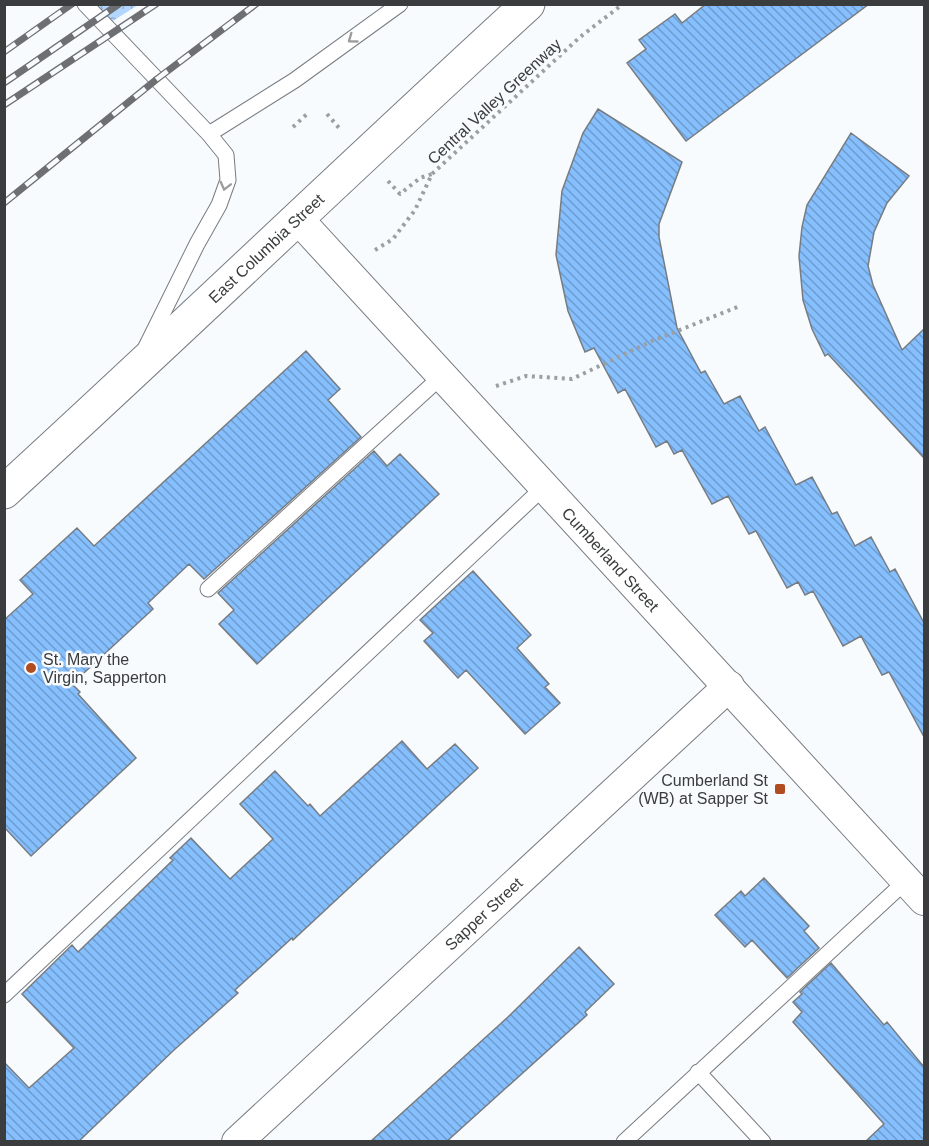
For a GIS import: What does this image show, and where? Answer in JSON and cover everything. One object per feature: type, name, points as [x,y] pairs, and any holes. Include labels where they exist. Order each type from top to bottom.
[{"type":"main road","name":"East Columbia Street","points":[[4,492],[528,4]]},
{"type":"street","name":"Cumberland Street","points":[[298,219],[916,890]]},
{"type":"street","name":"Sapper Street","points":[[237,1142],[729,686]]},
{"type":"lane","points":[[85,4],[226,155],[228,180],[219,205],[196,244],[135,371]]},
{"type":"lane","points":[[208,134],[294,80],[400,4]]},
{"type":"lane","points":[[208,589],[442,375]]},
{"type":"lane","points":[[4,995],[545,486]]},
{"type":"lane","points":[[624,1142],[698,1072],[916,890]]},
{"type":"lane","points":[[698,1072],[763,1142]]},
{"type":"path","name":"Central Valley Greenway","points":[[370,253],[393,239],[404,225],[415,210],[432,174],[580,37],[623,4]]},
{"type":"path","points":[[292,127],[307,114]]},
{"type":"path","points":[[400,194],[420,178],[432,174]]},
{"type":"path","points":[[496,386],[526,376],[572,379],[652,341],[740,306]]},
{"type":"green space","points":[[85,5],[138,5],[105,26]]},
{"type":"building","points":[[706,4],[869,4],[686,141],[627,63],[646,49],[639,40],[675,14],[682,23]]},
{"type":"building","points":[[598,109],[682,162],[659,224],[659,237],[677,328],[701,373],[705,371],[724,404],[740,396],[759,431],[765,427],[796,485],[812,477],[832,514],[837,512],[855,546],[871,537],[890,572],[895,569],[924,623],[924,737],[889,672],[882,675],[861,636],[843,646],[813,591],[805,595],[798,582],[787,588],[756,531],[749,534],[728,496],[712,504],[682,450],[674,454],[667,441],[656,447],[625,389],[618,393],[594,348],[585,352],[568,311],[556,255],[562,191],[583,133]]},
{"type":"building","points":[[851,133],[909,176],[887,203],[874,232],[868,266],[873,285],[902,350],[924,329],[924,458],[828,354],[825,356],[812,329],[803,300],[799,256],[807,205]]},
{"type":"building","points":[[306,351],[340,389],[328,400],[361,437],[204,579],[189,564],[148,603],[153,609],[72,684],[80,692],[78,694],[136,758],[31,856],[4,827],[4,620],[33,594],[20,580],[77,528],[94,546]]},
{"type":"building","points":[[374,451],[387,466],[400,454],[439,494],[257,664],[219,624],[234,610],[218,593]]},
{"type":"building","points":[[473,571],[531,635],[517,648],[549,684],[545,687],[560,703],[525,734],[466,670],[458,678],[424,641],[433,633],[420,620]]},
{"type":"building","points":[[402,741],[427,769],[455,744],[478,768],[293,940],[292,938],[235,990],[238,993],[174,1050],[78,1142],[4,1142],[4,1062],[29,1088],[74,1048],[22,994],[72,945],[78,952],[173,860],[170,858],[191,838],[230,879],[273,839],[240,804],[275,771],[320,816]]},
{"type":"building","points":[[764,878],[809,926],[804,931],[819,948],[787,978],[752,940],[745,947],[715,915],[741,891],[745,896]]},
{"type":"building","points":[[579,947],[614,984],[585,1012],[587,1015],[446,1142],[370,1142],[508,1017]]},
{"type":"building","points":[[831,963],[884,1025],[887,1022],[924,1067],[924,1142],[865,1142],[884,1124],[793,1022],[802,1012],[793,1002],[802,994],[800,992]]},
{"type":"railway","points":[[4,52],[72,4]]},
{"type":"railway","points":[[4,83],[119,4]]},
{"type":"railway","points":[[4,105],[156,4]]},
{"type":"railway","points":[[4,203],[157,79],[256,4]]},
{"type":"place","name":"St. Mary the Virgin, Sapperton","points":[[31,668]]},
{"type":"place","name":"Cumberland St (WB) at Sapper St","points":[[780,789]]}]
